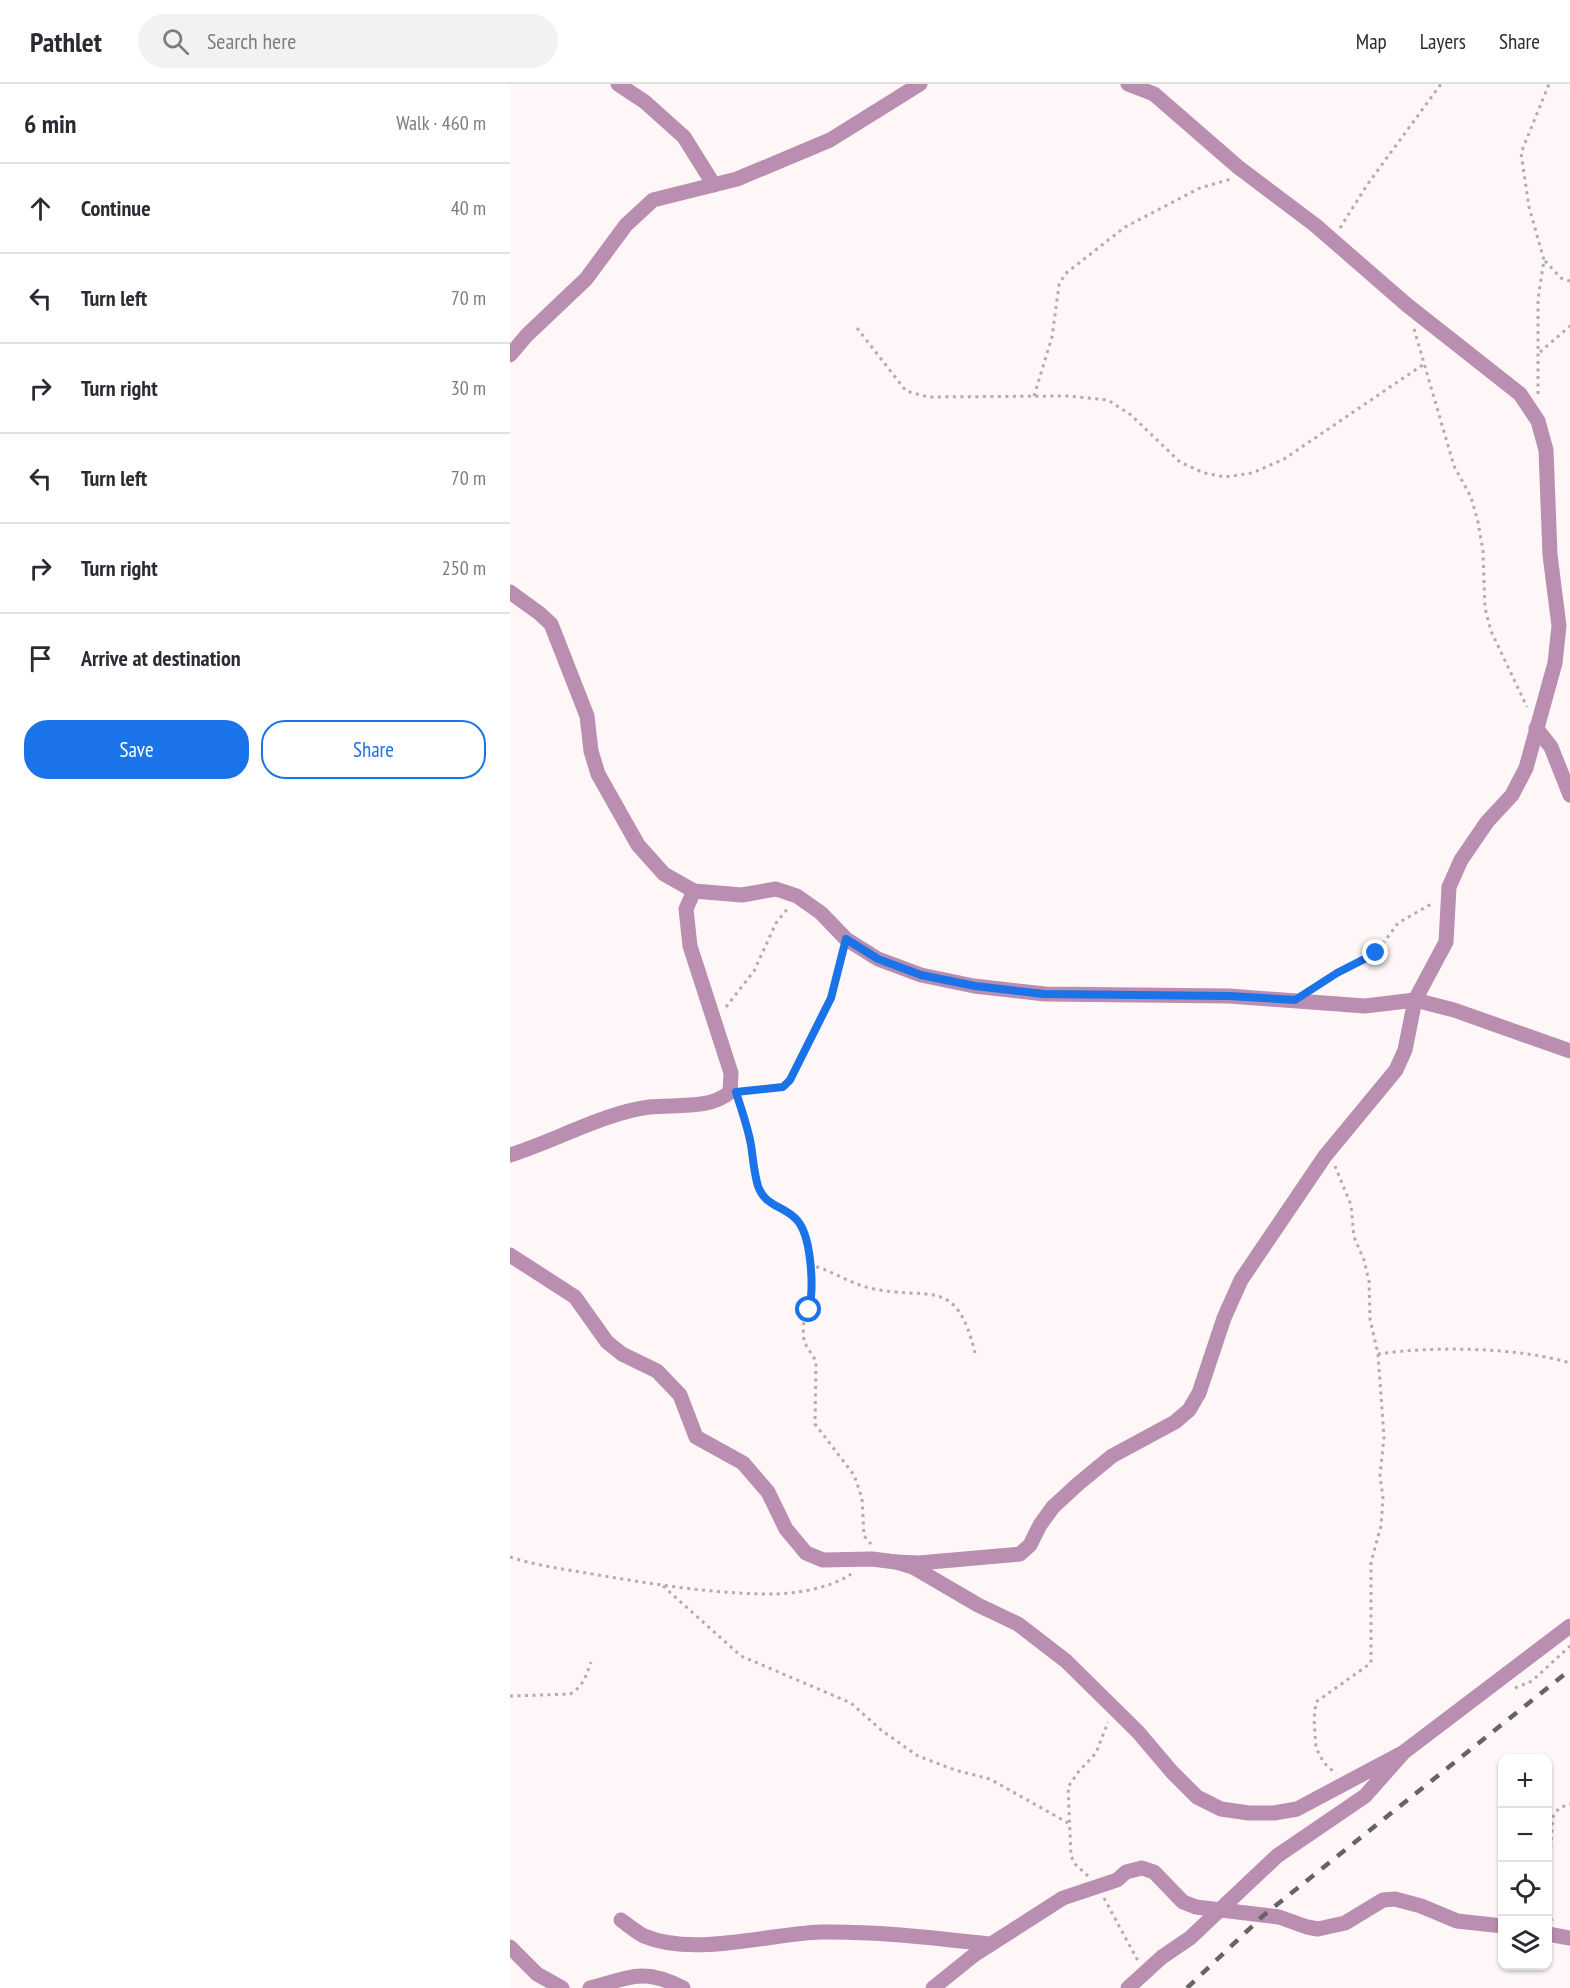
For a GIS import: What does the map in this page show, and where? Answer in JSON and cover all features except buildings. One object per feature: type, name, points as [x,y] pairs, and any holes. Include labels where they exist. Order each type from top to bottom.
[{"type":"street","points":[[618,84],[645,102],[684,138],[714,185]]},
{"type":"street","points":[[510,355],[527,335],[586,279],[626,225],[644,207],[663,196],[714,185],[830,140],[920,84]]},
{"type":"street","points":[[510,1255],[575,1297],[607,1342],[622,1354],[657,1371],[680,1395],[696,1437],[743,1463],[768,1492],[786,1528],[806,1553],[823,1560],[884,1560],[919,1563],[1020,1554],[1030,1545],[1040,1525],[1053,1507],[1078,1484],[1112,1456],[1175,1422],[1188,1410],[1199,1393],[1224,1318],[1241,1280],[1328,1152],[1396,1070],[1405,1050],[1415,1000],[1446,942],[1449,887],[1461,860],[1487,822],[1512,795],[1526,768],[1555,663],[1559,626],[1550,555],[1546,450],[1535,416],[1520,394],[1506,381],[1407,305],[1333,240],[1247,174],[1155,94],[1128,84]]},
{"type":"street","points":[[510,592],[540,613],[551,624],[587,716],[593,760],[638,845],[664,874],[694,891],[742,895],[776,889],[797,896],[821,913],[846,939],[878,959],[921,975],[975,986],[1044,994],[1229,996],[1365,1006],[1415,1000],[1454,1010],[1570,1052]]},
{"type":"street","points":[[1536,728],[1551,747],[1570,795]]},
{"type":"street","points":[[510,1155],[631,1110],[707,1103],[724,1097],[730,1092],[732,1080],[690,946],[686,909],[694,891]]},
{"type":"street","points":[[884,1560],[913,1567],[978,1605],[1018,1624],[1044,1641],[1112,1706],[1197,1797],[1221,1809],[1274,1813],[1297,1809],[1321,1798],[1343,1782],[1404,1752],[1570,1626]]},
{"type":"street","points":[[1128,1988],[1190,1938],[1277,1856],[1365,1796],[1404,1752]]},
{"type":"street","points":[[933,1988],[990,1944],[1063,1898],[1116,1880],[1134,1869],[1149,1869],[1183,1902],[1196,1907],[1279,1917],[1318,1929],[1345,1923],[1383,1900],[1395,1899],[1421,1906],[1457,1921],[1498,1925]]},
{"type":"street","points":[[621,1920],[643,1935],[675,1944],[706,1944],[821,1932],[907,1935],[990,1944]]},
{"type":"street","points":[[1552,1935],[1570,1938]]},
{"type":"street","points":[[510,1947],[537,1974],[562,1988]]},
{"type":"street","points":[[590,1988],[636,1975],[671,1982],[683,1988]]},
{"type":"path","points":[[1333,240],[1367,185],[1441,84]]},
{"type":"path","points":[[1535,416],[1538,299],[1544,260],[1529,207],[1521,153],[1549,84]]},
{"type":"path","points":[[1034,396],[1052,337],[1059,285],[1065,274],[1125,227],[1163,206],[1200,188],[1247,174]]},
{"type":"path","points":[[1544,260],[1561,278],[1570,281]]},
{"type":"path","points":[[1407,305],[1454,466],[1471,497],[1478,522],[1484,551],[1485,608],[1491,631],[1536,728]]},
{"type":"path","points":[[1538,353],[1570,326]]},
{"type":"path","points":[[857,328],[900,383],[914,394],[1067,396],[1108,400],[1131,415],[1180,462],[1204,473],[1225,477],[1252,473],[1284,459],[1424,364]]},
{"type":"path","points":[[1295,1000],[1337,973],[1376,953],[1398,923],[1430,907],[1449,887]]},
{"type":"path","points":[[717,1030],[721,1015],[754,971],[776,923],[797,896]]},
{"type":"path","points":[[510,1557],[552,1568],[663,1586],[772,1594],[793,1592],[843,1580],[884,1560],[864,1536],[862,1498],[854,1475],[815,1424],[816,1361],[804,1342],[803,1326],[811,1300],[805,1231],[793,1216],[770,1205],[758,1185],[751,1142],[736,1092],[783,1087],[790,1080],[831,998],[846,939]]},
{"type":"path","points":[[1328,1152],[1351,1205],[1354,1237],[1364,1260],[1369,1281],[1370,1319],[1378,1354],[1384,1437],[1380,1476],[1383,1498],[1381,1526],[1371,1562],[1371,1663],[1316,1702],[1314,1719],[1319,1756],[1343,1782]]},
{"type":"path","points":[[808,1265],[825,1268],[868,1288],[928,1293],[947,1300],[956,1306],[968,1323],[975,1353]]},
{"type":"path","points":[[1378,1354],[1415,1350],[1500,1350],[1570,1363]]},
{"type":"path","points":[[663,1586],[741,1656],[851,1703],[881,1730],[918,1756],[955,1770],[990,1779],[1068,1823]]},
{"type":"path","points":[[510,1696],[570,1694],[578,1689],[591,1662]]},
{"type":"path","points":[[1112,1706],[1096,1753],[1078,1771],[1068,1787],[1071,1856],[1075,1864],[1097,1887],[1119,1921],[1144,1974]]},
{"type":"path","points":[[1550,1862],[1553,1817],[1559,1808],[1570,1804]]},
{"type":"railway","points":[[1187,1988],[1264,1915],[1570,1670]]},
{"type":"route","points":[[809,1310],[811,1282],[805,1231],[793,1216],[770,1205],[763,1198],[758,1185],[751,1142],[736,1092],[783,1087],[790,1080],[831,998],[838,963],[846,948],[846,939],[878,959],[921,975],[975,986],[1044,994],[1119,996],[1229,996],[1295,1000],[1337,973],[1376,953]]}]
